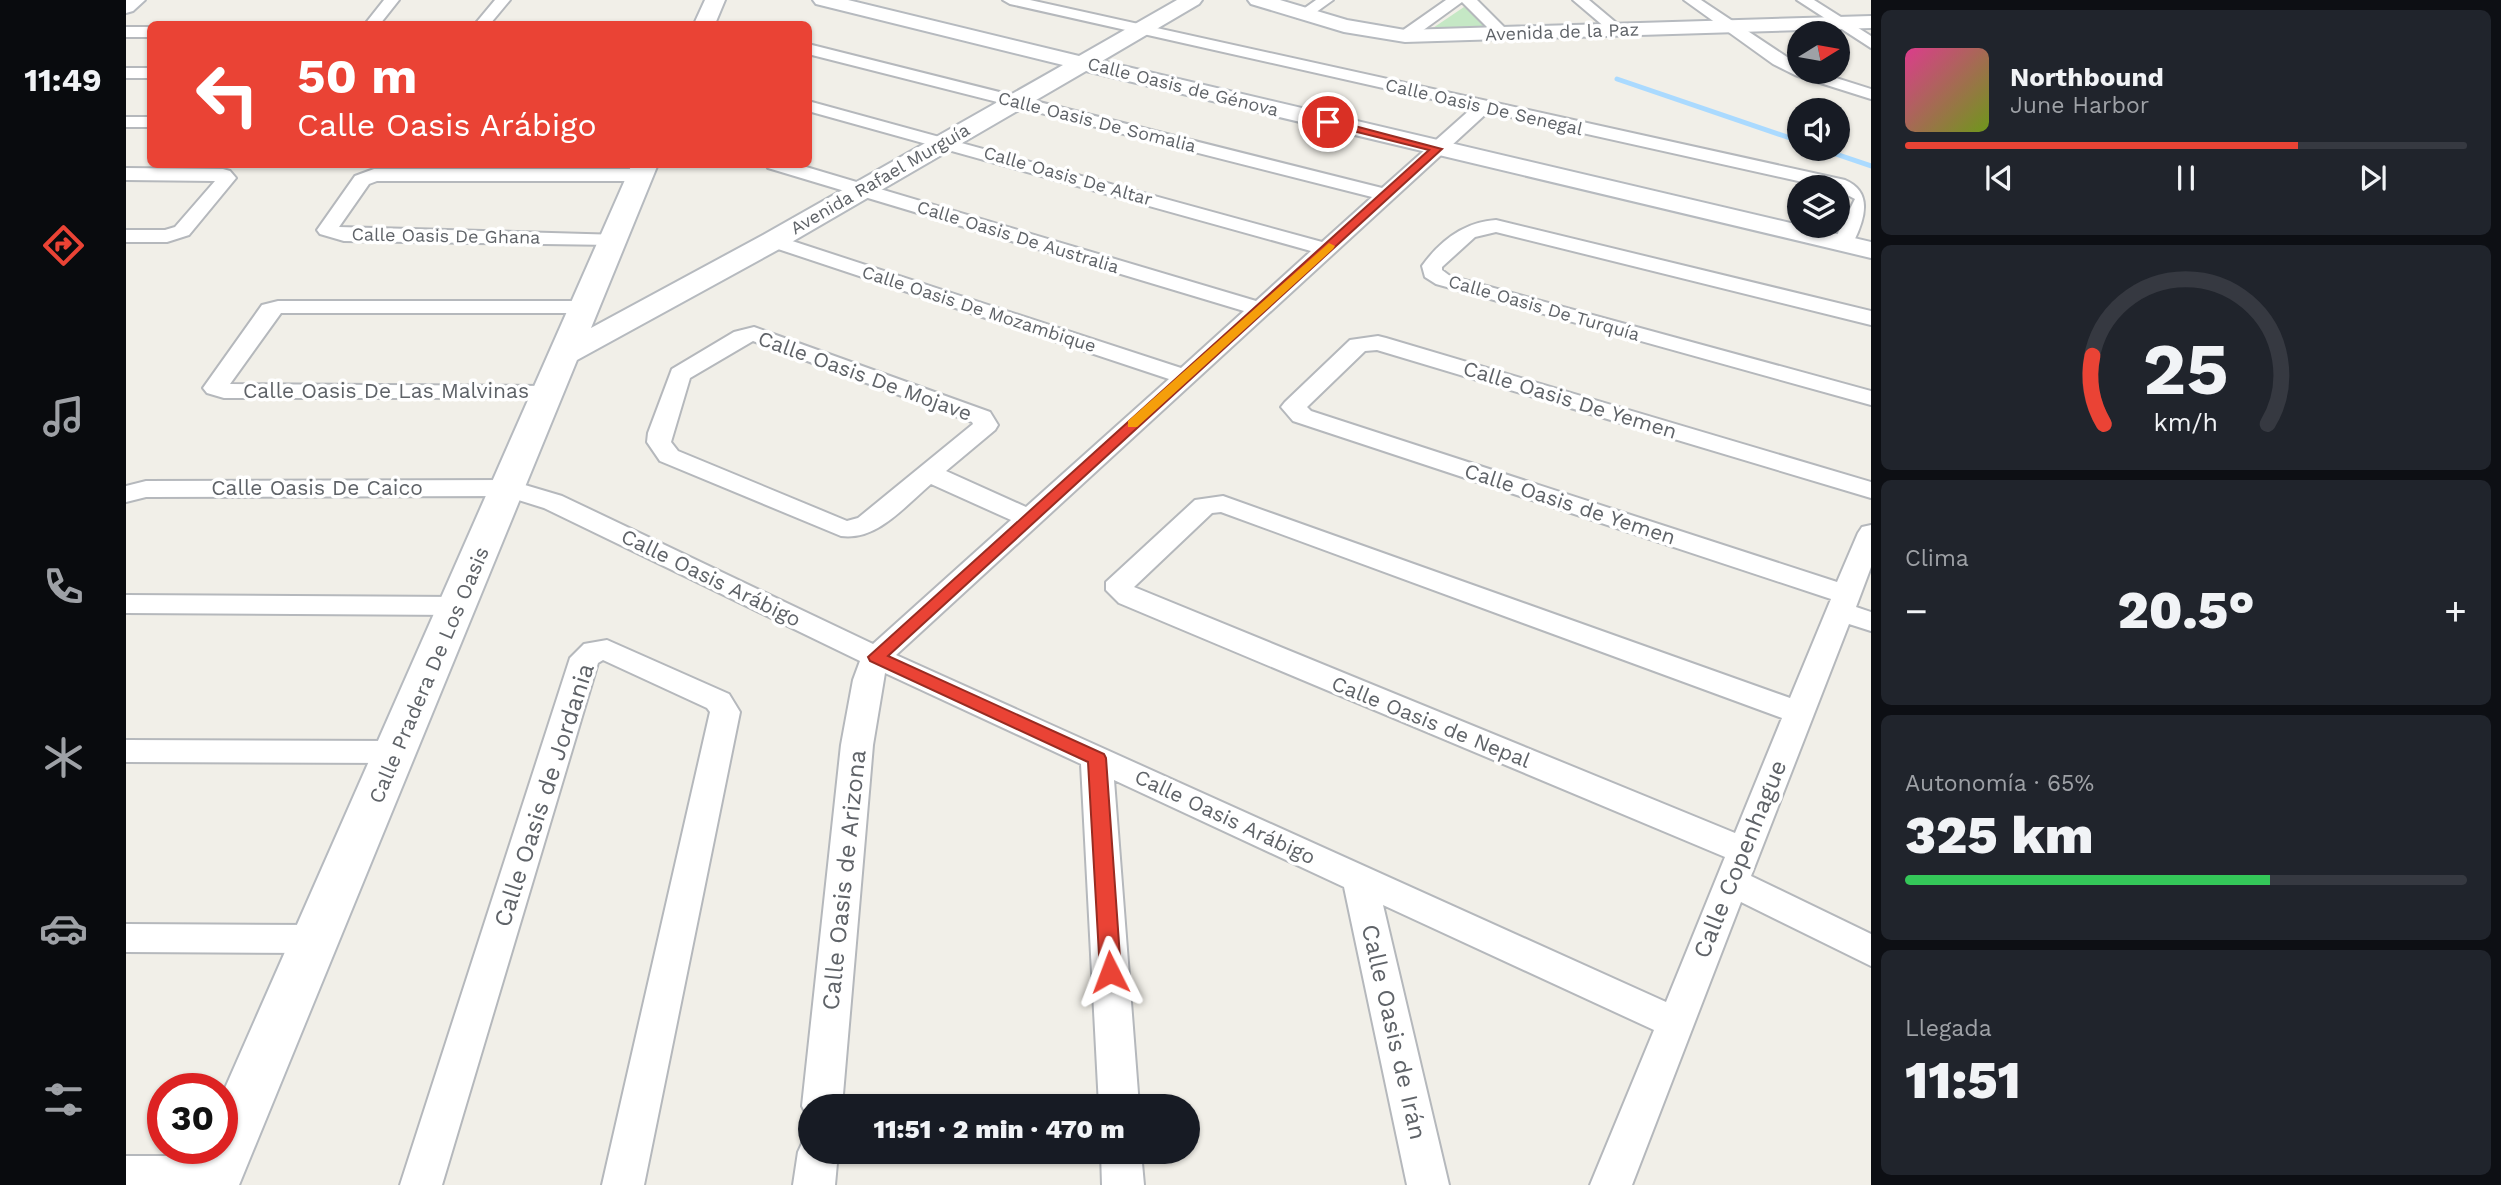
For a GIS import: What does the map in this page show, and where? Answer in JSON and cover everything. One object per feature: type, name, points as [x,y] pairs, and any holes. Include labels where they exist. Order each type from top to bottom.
[{"type":"street","points":[[126,7],[135,0]]},
{"type":"street","points":[[374,21],[392,0]]},
{"type":"street","points":[[485,21],[503,0]]},
{"type":"street","points":[[708,21],[715,0]]},
{"type":"street","name":"Calle Oasis de Génova","points":[[823,0],[1436,149],[1871,250]]},
{"type":"street","name":"Calle Oasis De Senegal","points":[[1010,0],[1055,4],[1139,29],[1852,189],[1860,192],[1865,199],[1843,243]]},
{"type":"street","name":"Avenida Rafael Murguía","points":[[565,354],[773,241],[1192,0]]},
{"type":"street","name":"Avenida de la Paz","points":[[1258,0],[1344,26],[1405,36],[1787,24]]},
{"type":"street","points":[[1303,15],[1326,0]]},
{"type":"street","points":[[1405,36],[1456,0]]},
{"type":"street","points":[[1468,0],[1503,34]]},
{"type":"street","points":[[1580,0],[1618,31]]},
{"type":"street","points":[[1692,0],[1727,26],[1787,63]]},
{"type":"street","points":[[1804,0],[1835,21]]},
{"type":"street","name":"Avenida de la Paz","points":[[1850,23],[1871,22]]},
{"type":"street","points":[[1850,30],[1871,43]]},
{"type":"street","points":[[126,32],[147,32]]},
{"type":"street","name":"Calle Oasis De Somalia","points":[[812,50],[1386,195]]},
{"type":"street","points":[[126,73],[147,73]]},
{"type":"street","points":[[1848,84],[1867,89]]},
{"type":"street","name":"Calle Oasis De Altar","points":[[812,107],[1326,249]]},
{"type":"street","points":[[876,657],[1483,107]]},
{"type":"street","points":[[126,122],[147,122]]},
{"type":"street","name":"Calle Oasis De Australia","points":[[788,168],[1260,309]]},
{"type":"street","name":"Calle Pradera De Los Oasis","points":[[214,1180],[643,170]]},
{"type":"street","name":"Calle Oasis De Ghana","points":[[614,239],[344,235],[327,230],[362,180],[374,175],[643,170]]},
{"type":"street","points":[[126,174],[223,175],[227,178],[181,231],[167,236],[126,236]]},
{"type":"street","name":"Calle Oasis De Turquía","points":[[1871,318],[1496,226],[1481,225],[1470,229],[1432,266],[1432,273],[1443,280],[1871,398]]},
{"type":"street","name":"Calle Oasis De Mozambique","points":[[773,241],[1185,377]]},
{"type":"street","name":"Calle Oasis De Las Malvinas","points":[[549,391],[224,391],[215,388],[270,310],[278,307],[585,307]]},
{"type":"street","name":"Calle Oasis De Mojave","points":[[760,334],[985,420],[986,425],[983,428],[928,473],[867,524],[850,530],[669,456],[659,442],[660,433],[680,374],[742,337],[760,334]]},
{"type":"street","name":"Calle Oasis De Yemen","points":[[1294,410],[1294,404],[1358,345],[1378,343],[1871,490]]},
{"type":"street","name":"Calle Oasis de Yemen","points":[[1294,410],[1302,416],[1853,610]]},
{"type":"street","points":[[928,473],[1030,518]]},
{"type":"street","name":"Calle Oasis De Caico","points":[[126,494],[146,489],[508,488]]},
{"type":"street","name":"Calle Oasis Arábigo","points":[[508,488],[553,502],[876,657],[1675,1023]]},
{"type":"street","name":"Calle Oasis de Nepal","points":[[1798,712],[1223,504],[1212,503],[1204,506],[1120,582],[1120,590],[1129,597],[1737,866],[1871,951]]},
{"type":"street","name":"Calle Copenhague","points":[[1611,1185],[1798,712],[1853,610],[1871,533]]},
{"type":"street","points":[[126,604],[458,606]]},
{"type":"street","name":"Calle Oasis de Jordania","points":[[421,1185],[585,659],[600,650],[607,650],[718,701],[725,712],[623,1185]]},
{"type":"street","name":"Calle Oasis de Arizona","points":[[823,1094],[857,745],[868,680],[876,657]]},
{"type":"street","points":[[126,751],[396,752]]},
{"type":"street","points":[[1097,758],[1118,1094]]},
{"type":"street","name":"Calle Oasis de Irán","points":[[1360,879],[1428,1185]]},
{"type":"street","points":[[126,938],[316,939]]},
{"type":"street","points":[[814,1185],[817,1164]]},
{"type":"street","points":[[1122,1164],[1123,1185]]},
{"type":"street","points":[[126,1175],[214,1180]]},
{"type":"green space","points":[[1464,7],[1491,28],[1430,30]]},
{"type":"waterway","points":[[1617,79],[1787,137]]},
{"type":"waterway","points":[[1850,159],[1871,166]]},
{"type":"slow traffic","points":[[1132,424],[1329,246]]},
{"type":"route","points":[[1110,972],[1097,758],[876,657],[1436,149],[1328,122]]}]
